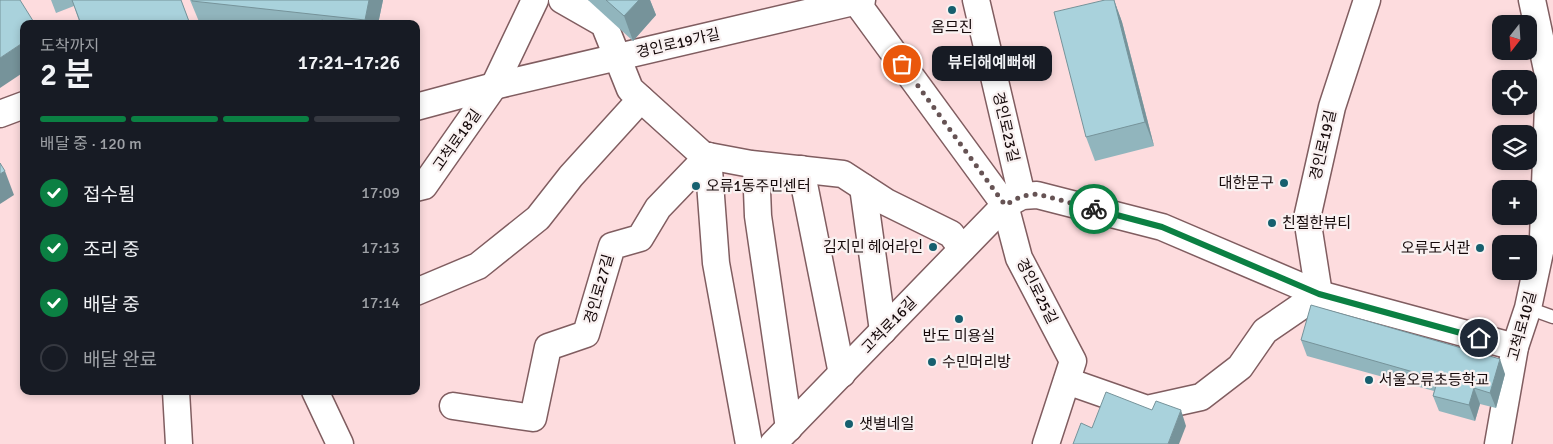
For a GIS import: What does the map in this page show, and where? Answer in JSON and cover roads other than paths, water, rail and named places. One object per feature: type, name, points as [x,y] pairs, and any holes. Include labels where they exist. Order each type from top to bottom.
[{"type":"street","name":"고척로18길","points":[[420,187],[424,186],[494,86],[534,0]]},
{"type":"street","points":[[562,0],[604,24],[630,89],[703,155],[756,165],[842,174],[886,202],[951,234],[962,249]]},
{"type":"street","name":"경인로19가길","points":[[494,86],[858,0]]},
{"type":"street","name":"경인로25길","points":[[858,0],[1013,201],[1019,258],[1073,361],[1046,444]]},
{"type":"street","name":"경인로23길","points":[[976,0],[1013,201]]},
{"type":"street","name":"경인로19길","points":[[1319,294],[1307,218],[1332,107],[1367,0]]},
{"type":"street","name":"고척로10길","points":[[1498,444],[1515,347],[1548,240],[1549,78],[1532,0]]},
{"type":"street","name":"고척로18길","points":[[420,106],[494,86]]},
{"type":"street","points":[[420,290],[478,266],[538,218],[571,176],[640,99]]},
{"type":"street","points":[[0,114],[20,107]]},
{"type":"street","points":[[708,156],[716,263],[749,444]]},
{"type":"street","name":"경인로27길","points":[[453,406],[534,418],[548,347],[586,334],[612,246],[640,238],[658,208],[708,156]]},
{"type":"street","points":[[756,165],[758,216],[781,436]]},
{"type":"street","points":[[801,169],[842,374]]},
{"type":"street","points":[[863,187],[883,332]]},
{"type":"street","points":[[1013,201],[1037,194],[1162,227],[1319,294],[1515,347]]},
{"type":"street","name":"고척로16길","points":[[781,436],[962,249],[1013,201]]},
{"type":"street","points":[[1067,381],[1147,409],[1201,397],[1240,367],[1265,330],[1319,294]]},
{"type":"street","points":[[176,395],[179,444]]},
{"type":"street","points":[[317,395],[340,444]]},
{"type":"lane","points":[[1528,308],[1553,317]]},
{"type":"place","name":"옴므진","points":[[952,10]]},
{"type":"place","name":"뷰티해예뻐해","points":[[902,64]]},
{"type":"place","name":"대한문구","points":[[1284,183]]},
{"type":"place","name":"오류1동주민센터","points":[[696,186]]},
{"type":"place","name":"친절한뷰티","points":[[1272,223]]},
{"type":"place","name":"김지민 헤어라인","points":[[933,247]]},
{"type":"place","name":"오류도서관","points":[[1480,248]]},
{"type":"place","name":"반도 미용실","points":[[959,319]]},
{"type":"place","name":"수민머리방","points":[[932,362]]},
{"type":"place","name":"서울오류초등학교","points":[[1369,380]]},
{"type":"place","name":"샛별네일","points":[[849,424]]}]
